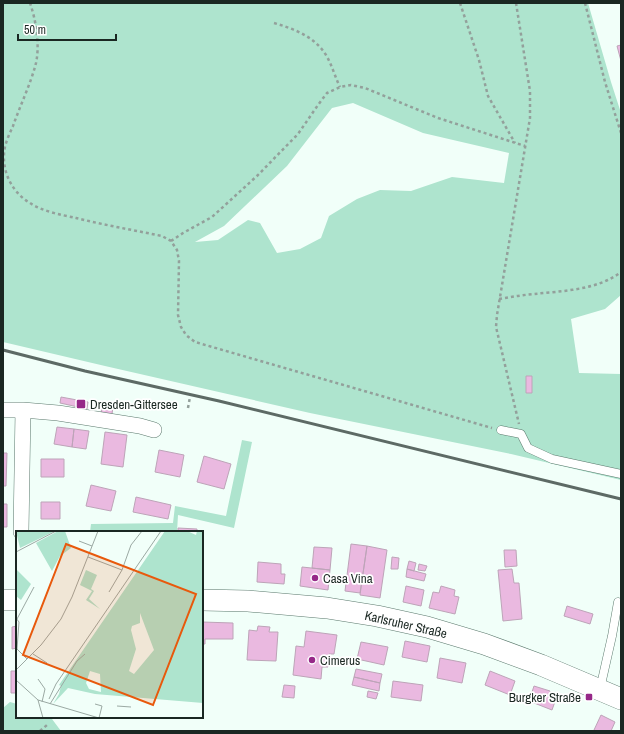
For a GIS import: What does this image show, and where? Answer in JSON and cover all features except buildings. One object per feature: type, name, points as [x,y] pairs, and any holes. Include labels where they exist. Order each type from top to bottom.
[{"type":"main road","points":[[3,600],[16,600]]},
{"type":"main road","name":"Karlsruher Straße","points":[[203,600],[248,601],[327,608],[377,616],[427,627],[484,644],[541,665],[621,699]]},
{"type":"street","points":[[3,410],[58,413],[140,426],[154,430]]},
{"type":"street","points":[[21,531],[23,410]]},
{"type":"lane","points":[[501,430],[521,434],[528,448],[552,459],[621,474]]},
{"type":"lane","points":[[600,690],[618,602]]},
{"type":"path","points":[[30,3],[36,30],[36,62],[7,140],[4,154],[4,169],[9,181],[18,194],[30,204],[52,212],[162,236],[171,241],[177,250],[179,261],[178,315],[180,327],[186,335],[195,342],[501,430]]},
{"type":"path","points":[[460,3],[479,60],[488,96],[515,143]]},
{"type":"path","points":[[516,3],[530,91],[530,118],[499,299],[496,327],[521,434]]},
{"type":"path","points":[[585,3],[605,82],[621,133]]},
{"type":"path","points":[[274,23],[297,30],[315,41],[326,55],[340,87]]},
{"type":"path","points":[[171,241],[212,217],[258,175],[298,134],[327,93],[340,87],[351,85],[365,88],[438,118],[525,146]]},
{"type":"path","points":[[499,299],[575,289],[598,284],[616,276],[621,272]]},
{"type":"path","points":[[188,408],[190,397]]},
{"type":"path","points":[[40,731],[47,726]]},
{"type":"green space","points":[[3,3],[588,3],[621,113],[621,295],[605,309],[571,319],[579,373],[621,374],[621,480],[511,454],[310,413],[3,342]],"holes":[[[353,103],[423,133],[509,153],[504,183],[452,177],[411,191],[380,190],[357,199],[329,216],[321,238],[300,249],[277,253],[260,223],[248,220],[218,240],[195,242],[224,226],[287,166],[332,108]]]},
{"type":"green space","points":[[242,440],[252,442],[234,528],[178,515],[177,531],[90,531],[91,524],[173,523],[175,506],[226,516]]},
{"type":"green space","points":[[10,702],[16,704],[16,718],[50,718],[61,731],[3,731],[3,708]]},
{"type":"railway","points":[[3,350],[621,499]]},
{"type":"place","name":"Dresden-Gittersee","points":[[81,404]]},
{"type":"place","name":"Casa Vina","points":[[315,578]]},
{"type":"place","name":"Cimerus","points":[[312,660]]},
{"type":"place","name":"Burgker Straße","points":[[589,697]]}]
